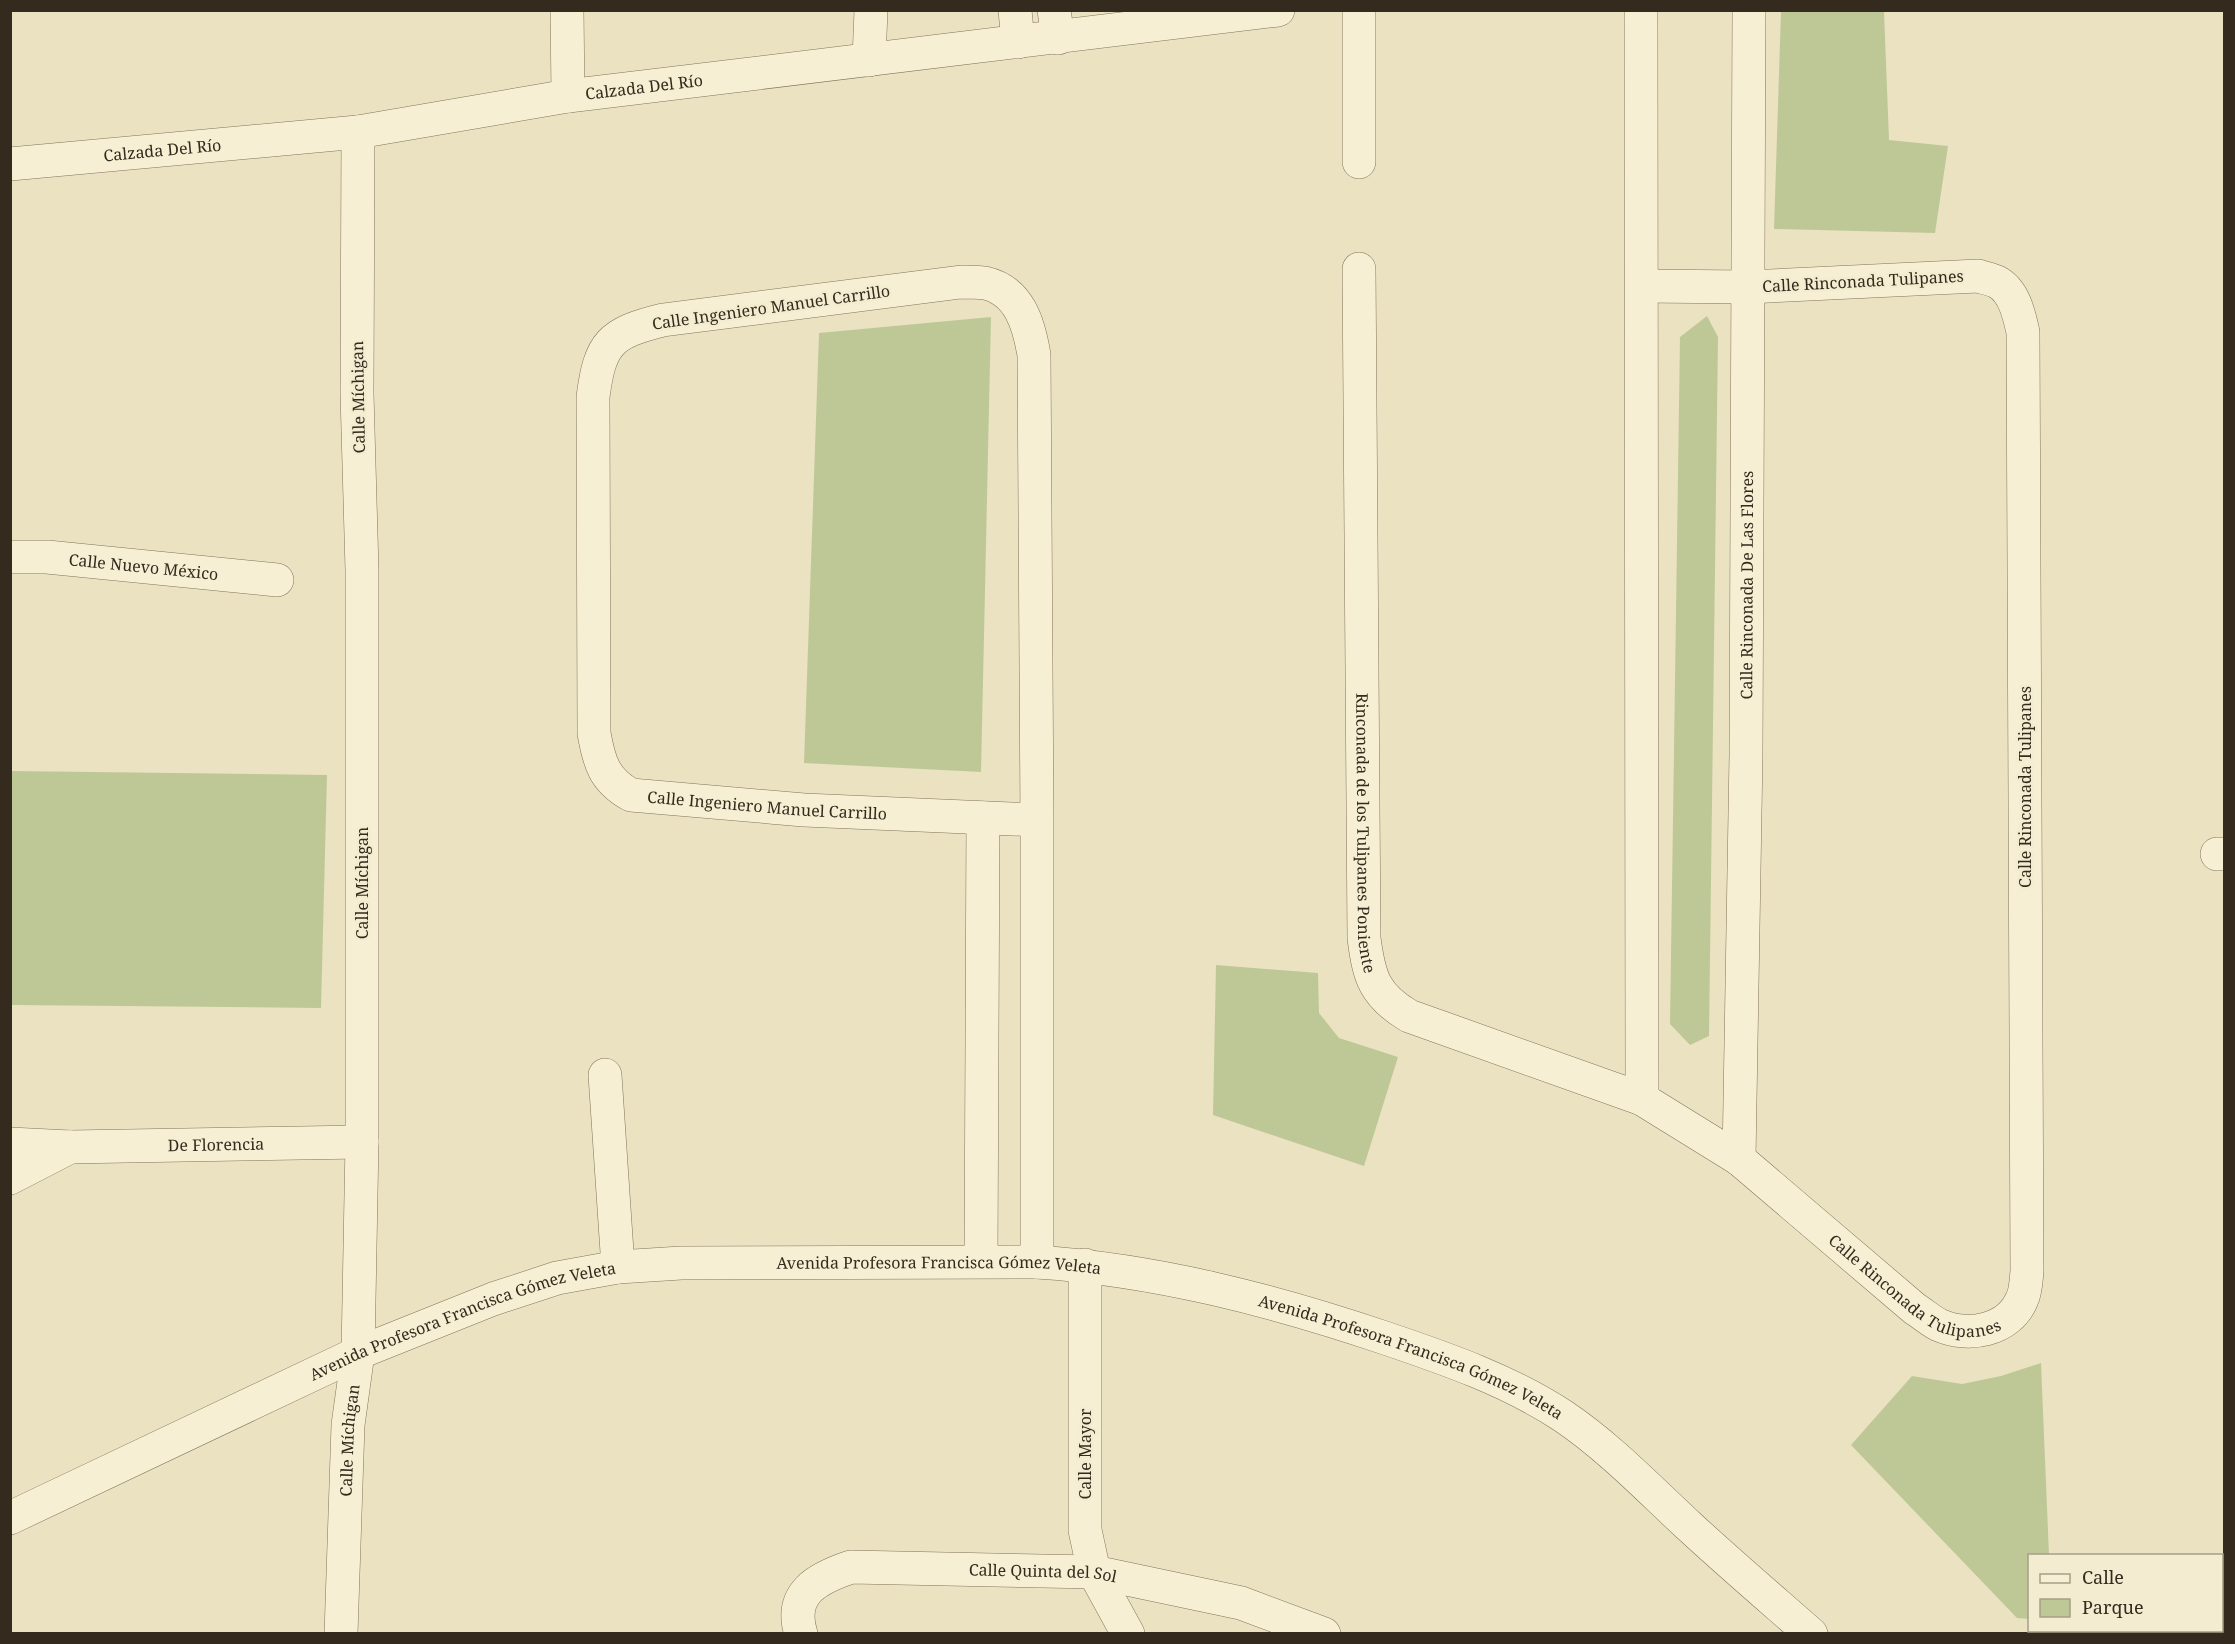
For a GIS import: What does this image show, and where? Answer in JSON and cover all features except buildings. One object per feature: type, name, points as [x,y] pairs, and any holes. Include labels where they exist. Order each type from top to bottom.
[{"type":"street","points":[[567,10],[568,96]]},
{"type":"street","points":[[869,60],[871,10]]},
{"type":"street","name":"Calzada Del Río","points":[[10,164],[358,132],[568,96],[869,60],[1016,26],[1278,10]]},
{"type":"street","points":[[1359,10],[1359,162]]},
{"type":"street","points":[[1641,10],[1642,1099]]},
{"type":"street","name":"Calle Rinconada De Las Flores","points":[[1739,1159],[1746,743],[1749,10]]},
{"type":"street","name":"Calle Míchigan","points":[[341,1634],[348,1425],[358,1353],[362,1142],[362,570],[357,394],[358,132]]},
{"type":"street","name":"Rinconada de los Tulipanes Poniente","points":[[1359,269],[1364,938],[1368,968],[1376,989],[1392,1006],[1408,1016],[1642,1099],[1739,1159]]},
{"type":"street","name":"Calle Rinconada Tulipanes","points":[[1642,286],[1748,286],[1978,276],[1998,282],[2009,294],[2019,310],[2023,332],[2027,1271],[2023,1298],[2014,1312],[1991,1330],[1970,1331],[1939,1325],[1916,1309],[1739,1159]]},
{"type":"street","name":"Calle Ingeniero Manuel Carrillo","points":[[1037,820],[781,808],[631,795],[616,786],[606,774],[598,757],[594,733],[593,397],[596,372],[605,349],[618,335],[639,326],[663,320],[961,282],[985,283],[1005,291],[1022,309],[1034,355],[1037,820],[1037,1262]]},
{"type":"street","name":"Calle Nuevo México","points":[[10,557],[47,557],[277,580]]},
{"type":"street","points":[[981,1261],[983,818]]},
{"type":"street","points":[[605,1075],[618,1267]]},
{"type":"street","name":"De Florencia","points":[[10,1144],[70,1147],[362,1142]]},
{"type":"street","name":"De Florencia","points":[[10,1179],[70,1147]]},
{"type":"street","name":"Avenida Profesora Francisca Gómez Veleta","points":[[10,1518],[358,1353],[493,1299],[556,1278],[618,1267],[681,1263],[981,1261],[1085,1265],[1155,1275],[1232,1292],[1352,1327],[1469,1367],[1523,1393],[1562,1416],[1604,1446],[1726,1560],[1811,1634]]},
{"type":"street","name":"Calle Mayor","points":[[1085,1265],[1085,1530],[1094,1572],[1128,1634]]},
{"type":"street","name":"Calle Quinta del Sol","points":[[801,1634],[798,1625],[798,1605],[810,1586],[831,1574],[851,1567],[1094,1572],[1241,1603],[1324,1634]]},
{"type":"green space","points":[[1781,11],[1884,11],[1889,140],[1948,146],[1935,233],[1774,229]]},
{"type":"green space","points":[[1707,316],[1718,337],[1709,1036],[1690,1045],[1670,1024],[1680,337]]},
{"type":"green space","points":[[991,317],[981,772],[804,763],[819,333]]},
{"type":"green space","points":[[11,771],[327,775],[321,1008],[11,1005]]},
{"type":"green space","points":[[1216,965],[1318,973],[1319,1013],[1339,1038],[1398,1057],[1364,1166],[1213,1115]]},
{"type":"green space","points":[[2041,1363],[2049,1554],[2028,1554],[2028,1619],[2017,1618],[1851,1445],[1912,1376],[1962,1384],[2001,1376]]}]
